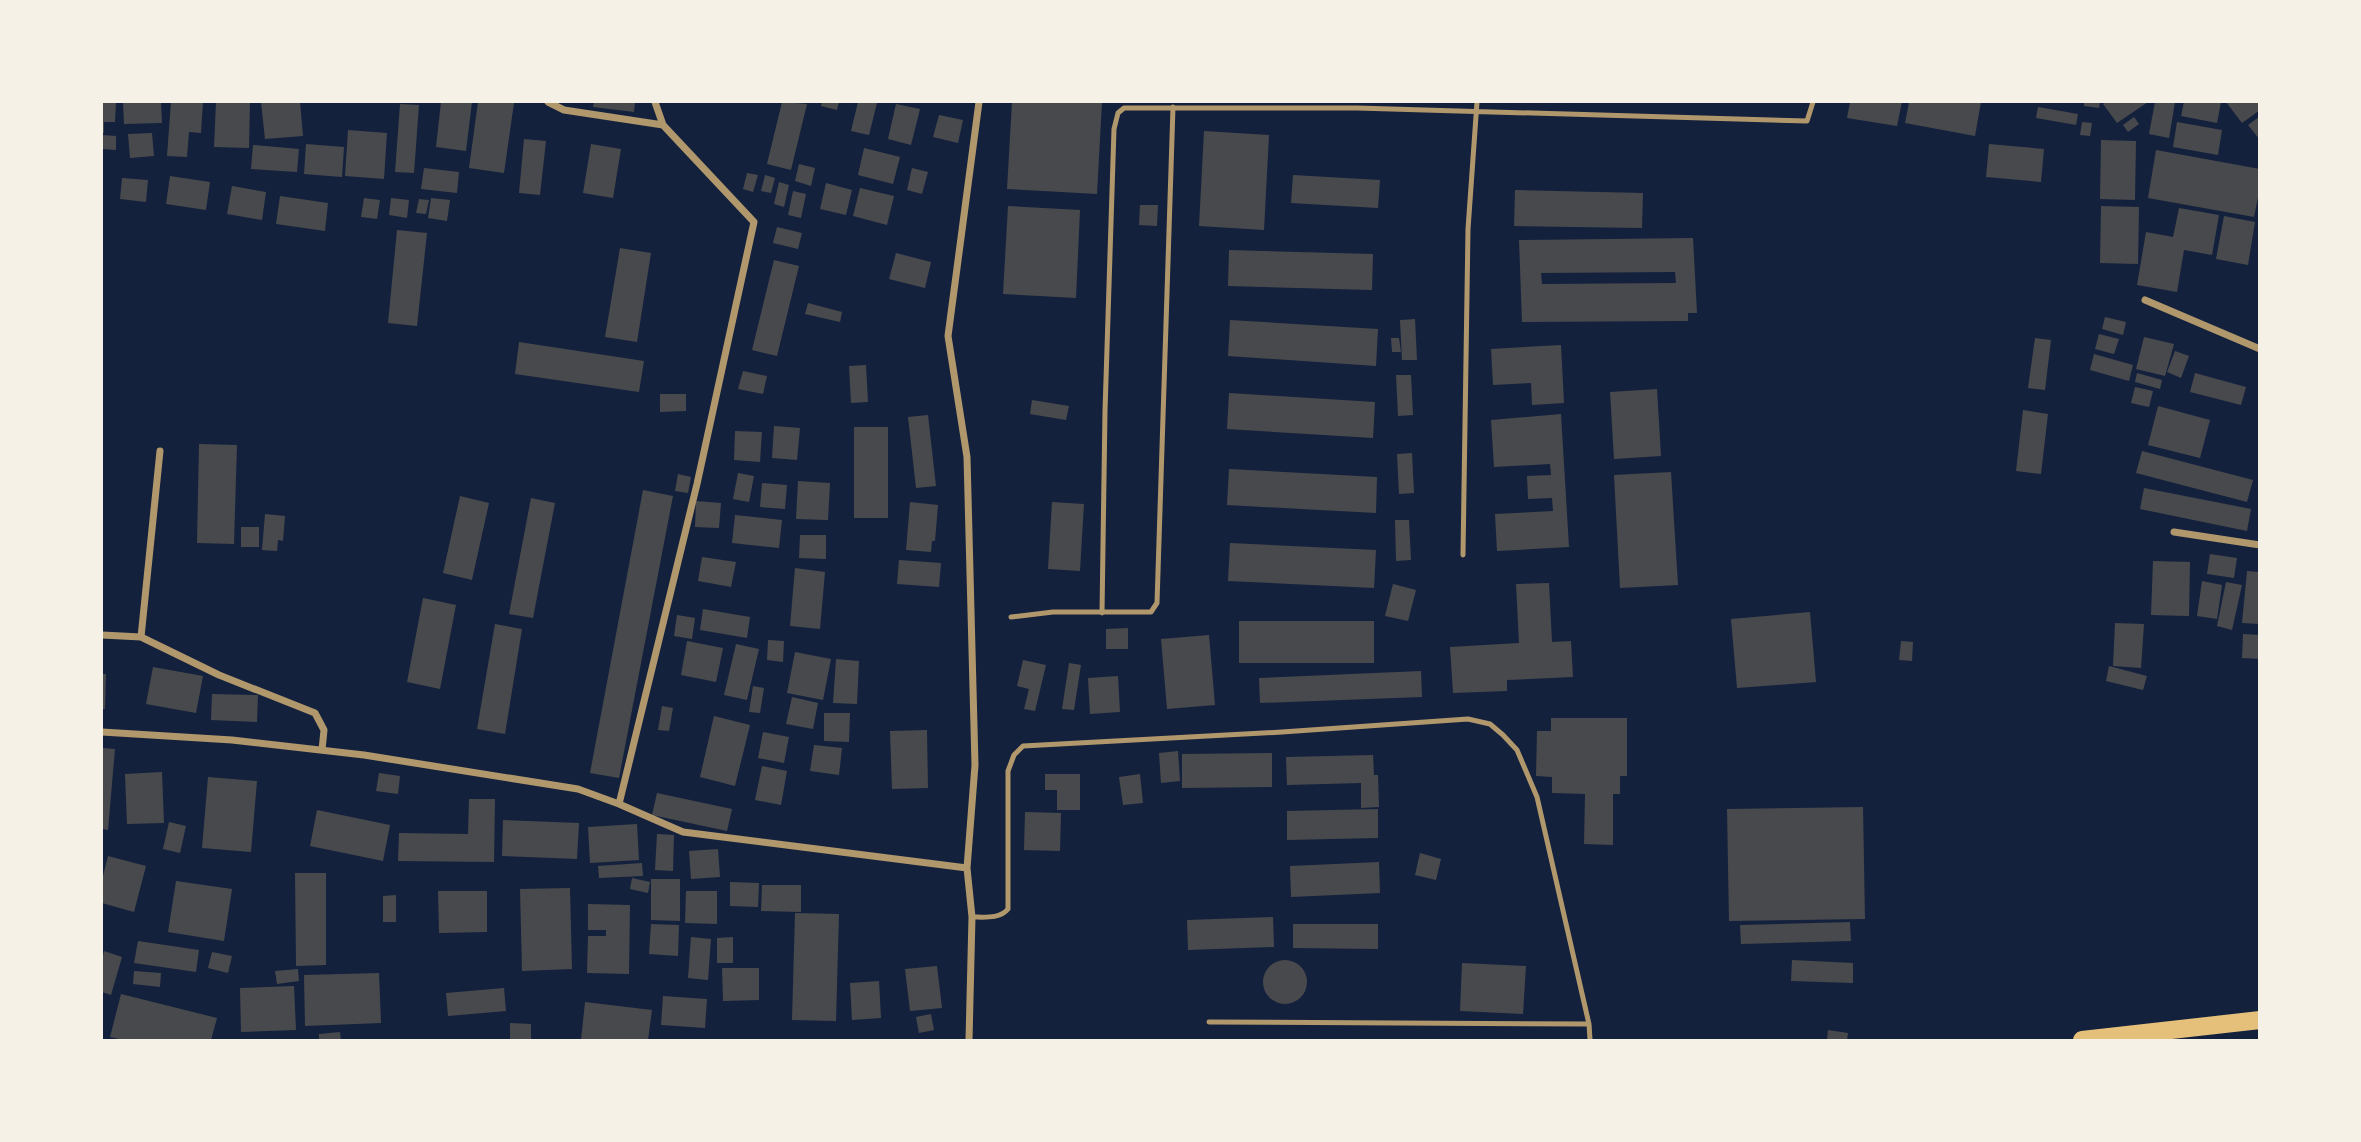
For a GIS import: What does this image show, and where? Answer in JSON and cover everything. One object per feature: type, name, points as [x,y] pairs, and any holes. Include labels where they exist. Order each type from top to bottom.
[{"type":"highway","points":[[2082,1041],[2259,1020]]},
{"type":"street","points":[[548,102],[564,110],[663,125]]},
{"type":"street","points":[[619,804],[670,600],[754,222],[663,125],[655,102]]},
{"type":"street","points":[[969,1041],[972,917],[967,868],[975,765],[967,457],[948,336],[979,102]]},
{"type":"street","points":[[2145,300],[2259,349]]},
{"type":"street","points":[[141,638],[160,452]]},
{"type":"street","points":[[2174,532],[2259,545]]},
{"type":"street","points":[[102,635],[141,638],[219,675],[314,712],[324,730],[322,750]]},
{"type":"street","points":[[102,733],[232,740],[322,750],[578,789],[683,832],[967,868]]},
{"type":"lane","points":[[1463,555],[1468,229],[1477,102]]},
{"type":"lane","points":[[1102,613],[1114,129],[1118,113],[1124,108],[1357,105],[1807,121],[1812,102]]},
{"type":"lane","points":[[1011,617],[1053,612],[1151,612],[1157,603],[1173,107]]},
{"type":"lane","points":[[972,917],[992,917],[1004,914],[1008,909],[1008,771],[1014,755],[1023,746],[1468,719],[1490,724],[1503,734],[1517,750],[1537,797],[1589,1024],[1590,1041]]},
{"type":"lane","points":[[1209,1022],[1589,1024]]},
{"type":"building","points":[[102,102],[116,102],[115,122],[104,122],[104,133],[102,133]]},
{"type":"building","points":[[123,102],[161,102],[162,123],[124,124]]},
{"type":"building","points":[[171,102],[203,102],[201,133],[189,132],[187,157],[167,156]]},
{"type":"building","points":[[216,102],[250,102],[249,148],[214,147]]},
{"type":"building","points":[[261,102],[300,102],[303,136],[265,139]]},
{"type":"building","points":[[441,102],[472,102],[466,151],[436,147]]},
{"type":"building","points":[[478,102],[514,103],[504,173],[469,168]]},
{"type":"building","points":[[594,102],[635,102],[634,112],[593,107]]},
{"type":"building","points":[[782,102],[807,104],[791,170],[767,164]]},
{"type":"building","points":[[822,102],[839,102],[837,110],[821,106]]},
{"type":"building","points":[[858,102],[877,103],[869,135],[851,131]]},
{"type":"building","points":[[1012,102],[1102,102],[1097,194],[1007,189]]},
{"type":"building","points":[[1850,102],[1902,102],[1897,126],[1847,118]]},
{"type":"building","points":[[1909,102],[1981,102],[1975,136],[1905,123]]},
{"type":"building","points":[[2084,102],[2100,102],[2099,108],[2084,106]]},
{"type":"building","points":[[2148,102],[2117,123],[2103,104]]},
{"type":"building","points":[[2155,102],[2175,102],[2169,138],[2149,134]]},
{"type":"building","points":[[2184,102],[2221,102],[2217,123],[2181,116]]},
{"type":"building","points":[[2226,102],[2258,102],[2260,110],[2242,123]]},
{"type":"building","points":[[400,104],[419,105],[414,173],[395,172]]},
{"type":"building","points":[[896,104],[920,109],[911,145],[888,139]]},
{"type":"building","points":[[2038,107],[2078,114],[2076,125],[2036,118]]},
{"type":"building","points":[[939,115],[963,120],[958,143],[933,137]]},
{"type":"building","points":[[2260,116],[2260,140],[2248,125]]},
{"type":"building","points":[[2134,117],[2139,124],[2128,132],[2123,125]]},
{"type":"building","points":[[2082,122],[2092,123],[2090,136],[2080,135]]},
{"type":"building","points":[[2177,122],[2222,130],[2218,155],[2173,147]]},
{"type":"building","points":[[348,130],[387,133],[384,179],[345,176]]},
{"type":"building","points":[[1204,131],[1269,135],[1264,230],[1199,226]]},
{"type":"building","points":[[152,133],[154,156],[130,158],[128,134]]},
{"type":"building","points":[[102,135],[116,136],[116,150],[102,149]]},
{"type":"building","points":[[524,139],[546,141],[540,195],[519,193]]},
{"type":"building","points":[[2101,140],[2136,141],[2135,200],[2100,199]]},
{"type":"building","points":[[306,144],[344,147],[342,177],[304,174]]},
{"type":"building","points":[[591,144],[621,149],[613,198],[583,193]]},
{"type":"building","points":[[1989,144],[2044,149],[2041,182],[1986,177]]},
{"type":"building","points":[[253,145],[299,149],[297,172],[251,169]]},
{"type":"building","points":[[864,148],[900,157],[893,184],[858,175]]},
{"type":"building","points":[[2156,150],[2260,169],[2260,188],[2254,217],[2148,198]]},
{"type":"building","points":[[799,164],[815,168],[811,186],[795,181]]},
{"type":"building","points":[[424,168],[459,172],[457,193],[421,189]]},
{"type":"building","points":[[912,168],[928,172],[922,194],[907,190]]},
{"type":"building","points":[[747,173],[758,175],[753,192],[743,189]]},
{"type":"building","points":[[765,175],[775,178],[771,193],[761,191]]},
{"type":"building","points":[[1293,175],[1380,180],[1378,208],[1291,203]]},
{"type":"building","points":[[170,176],[210,182],[206,210],[166,204]]},
{"type":"building","points":[[122,178],[148,180],[146,202],[120,199]]},
{"type":"building","points":[[779,182],[789,185],[784,207],[774,204]]},
{"type":"building","points":[[826,183],[852,190],[846,215],[820,209]]},
{"type":"building","points":[[232,186],[266,192],[262,220],[227,214]]},
{"type":"building","points":[[860,188],[894,196],[887,225],[853,216]]},
{"type":"building","points":[[1515,190],[1643,193],[1642,228],[1514,226]]},
{"type":"building","points":[[793,191],[806,194],[801,218],[788,215]]},
{"type":"building","points":[[280,196],[328,203],[325,231],[276,224]]},
{"type":"building","points":[[364,198],[380,200],[377,219],[361,217]]},
{"type":"building","points":[[391,198],[409,200],[407,218],[389,215]]},
{"type":"building","points":[[431,198],[450,200],[447,221],[428,218]]},
{"type":"building","points":[[419,199],[429,200],[426,214],[416,213]]},
{"type":"building","points":[[1140,205],[1158,205],[1157,226],[1139,225]]},
{"type":"building","points":[[1008,206],[1080,210],[1076,298],[1003,294]]},
{"type":"building","points":[[2101,206],[2139,207],[2138,264],[2100,263]]},
{"type":"building","points":[[2179,208],[2219,215],[2212,255],[2184,250],[2177,292],[2137,285],[2146,232],[2173,237]]},
{"type":"building","points":[[2224,216],[2255,222],[2248,265],[2216,259]]},
{"type":"building","points":[[777,227],[802,233],[798,249],[773,243]]},
{"type":"building","points":[[397,230],[427,233],[417,326],[388,323]]},
{"type":"building","points":[[1693,238],[1697,313],[1688,313],[1688,321],[1522,322],[1519,240]],"holes":[[[1675,272],[1676,283],[1542,284],[1541,273]]]},
{"type":"building","points":[[620,248],[651,253],[637,342],[605,337]]},
{"type":"building","points":[[1229,250],[1373,254],[1372,290],[1228,286]]},
{"type":"building","points":[[896,253],[931,262],[925,288],[889,279]]},
{"type":"building","points":[[774,260],[799,266],[777,356],[752,350]]},
{"type":"building","points":[[808,303],[842,312],[840,322],[805,314]]},
{"type":"building","points":[[2105,317],[2126,322],[2123,335],[2102,329]]},
{"type":"building","points":[[1415,319],[1417,360],[1402,360],[1400,320]]},
{"type":"building","points":[[1230,320],[1378,329],[1376,366],[1228,356]]},
{"type":"building","points":[[2099,334],[2119,339],[2114,354],[2095,349]]},
{"type":"building","points":[[2144,337],[2174,344],[2165,376],[2136,369]]},
{"type":"building","points":[[1391,338],[1399,338],[1401,352],[1392,352]]},
{"type":"building","points":[[2035,338],[2051,340],[2045,390],[2028,388]]},
{"type":"building","points":[[519,342],[644,361],[639,392],[515,374]]},
{"type":"building","points":[[1561,345],[1564,403],[1532,405],[1531,383],[1493,385],[1491,349]]},
{"type":"building","points":[[2175,351],[2189,356],[2181,378],[2167,372]]},
{"type":"building","points":[[2094,354],[2133,365],[2129,381],[2090,370]]},
{"type":"building","points":[[866,365],[868,402],[851,403],[849,366]]},
{"type":"building","points":[[743,371],[767,376],[763,394],[738,389]]},
{"type":"building","points":[[2137,373],[2162,380],[2160,389],[2135,382]]},
{"type":"building","points":[[2195,373],[2246,387],[2241,405],[2190,392]]},
{"type":"building","points":[[1396,375],[1411,375],[1413,415],[1398,416]]},
{"type":"building","points":[[2135,387],[2153,391],[2149,407],[2131,403]]},
{"type":"building","points":[[1657,389],[1661,456],[1614,459],[1610,392]]},
{"type":"building","points":[[1229,393],[1375,402],[1373,438],[1227,429]]},
{"type":"building","points":[[660,394],[686,394],[686,411],[660,412]]},
{"type":"building","points":[[1032,400],[1069,406],[1066,420],[1030,414]]},
{"type":"building","points":[[2158,406],[2210,420],[2200,458],[2148,445]]},
{"type":"building","points":[[2023,410],[2048,414],[2041,474],[2016,471]]},
{"type":"building","points":[[1561,414],[1569,547],[1497,551],[1495,514],[1553,511],[1552,498],[1528,499],[1527,476],[1551,475],[1550,464],[1494,467],[1491,420]]},
{"type":"building","points":[[928,415],[936,486],[916,488],[908,417]]},
{"type":"building","points":[[774,426],[800,428],[797,460],[772,458]]},
{"type":"building","points":[[854,427],[888,427],[888,518],[854,518]]},
{"type":"building","points":[[735,431],[762,432],[760,462],[734,460]]},
{"type":"building","points":[[199,444],[237,445],[234,544],[197,543]]},
{"type":"building","points":[[2142,451],[2253,480],[2247,502],[2136,473]]},
{"type":"building","points":[[1412,453],[1414,493],[1399,494],[1397,454]]},
{"type":"building","points":[[1229,469],[1377,477],[1376,513],[1227,505]]},
{"type":"building","points":[[1671,472],[1678,585],[1620,588],[1614,475]]},
{"type":"building","points":[[738,473],[754,476],[749,502],[733,499]]},
{"type":"building","points":[[678,474],[691,477],[688,493],[675,491]]},
{"type":"building","points":[[798,481],[830,483],[828,520],[796,519]]},
{"type":"building","points":[[762,483],[787,485],[785,509],[760,507]]},
{"type":"building","points":[[2144,488],[2251,509],[2247,531],[2140,509]]},
{"type":"building","points":[[643,490],[673,496],[619,778],[590,773]]},
{"type":"building","points":[[460,496],[489,503],[472,580],[443,573]]},
{"type":"building","points":[[531,498],[555,503],[533,618],[509,614]]},
{"type":"building","points":[[696,501],[721,503],[719,528],[695,527]]},
{"type":"building","points":[[910,502],[938,505],[935,541],[932,541],[931,552],[906,550]]},
{"type":"building","points":[[1052,502],[1084,504],[1080,571],[1048,569]]},
{"type":"building","points":[[265,514],[285,516],[283,541],[278,540],[277,551],[262,550]]},
{"type":"building","points":[[735,515],[782,520],[779,548],[732,543]]},
{"type":"building","points":[[1395,520],[1409,520],[1411,560],[1396,561]]},
{"type":"building","points":[[241,527],[259,527],[259,547],[241,547]]},
{"type":"building","points":[[800,535],[826,535],[826,559],[799,558]]},
{"type":"building","points":[[1230,543],[1376,550],[1374,588],[1228,581]]},
{"type":"building","points":[[2210,554],[2237,558],[2234,578],[2207,574]]},
{"type":"building","points":[[702,557],[736,562],[731,587],[698,581]]},
{"type":"building","points":[[899,560],[941,563],[939,587],[897,584]]},
{"type":"building","points":[[2153,561],[2190,562],[2189,616],[2151,615]]},
{"type":"building","points":[[795,568],[825,572],[820,629],[790,626]]},
{"type":"building","points":[[2247,571],[2260,572],[2260,624],[2242,623]]},
{"type":"building","points":[[2202,581],[2222,585],[2217,619],[2197,616]]},
{"type":"building","points":[[2226,582],[2242,585],[2232,630],[2217,626]]},
{"type":"building","points":[[1549,583],[1552,642],[1571,641],[1573,677],[1507,680],[1507,691],[1453,693],[1450,647],[1519,643],[1516,584]]},
{"type":"building","points":[[1393,584],[1416,590],[1408,621],[1385,616]]},
{"type":"building","points":[[423,598],[456,605],[440,689],[407,682]]},
{"type":"building","points":[[703,609],[750,617],[747,638],[700,630]]},
{"type":"building","points":[[1810,612],[1816,682],[1737,688],[1731,619]]},
{"type":"building","points":[[677,615],[695,618],[692,639],[674,636]]},
{"type":"building","points":[[1239,621],[1374,621],[1374,663],[1239,663]]},
{"type":"building","points":[[2115,623],[2144,624],[2141,668],[2113,666]]},
{"type":"building","points":[[495,624],[522,629],[505,734],[477,729]]},
{"type":"building","points":[[1128,628],[1128,649],[1106,649],[1106,629]]},
{"type":"building","points":[[2243,634],[2260,635],[2260,659],[2242,658]]},
{"type":"building","points":[[1209,635],[1215,705],[1167,709],[1161,639]]},
{"type":"building","points":[[768,640],[784,641],[783,662],[767,660]]},
{"type":"building","points":[[687,641],[723,648],[716,682],[681,675]]},
{"type":"building","points":[[1901,641],[1913,642],[1912,661],[1899,660]]},
{"type":"building","points":[[736,644],[759,649],[747,700],[724,695]]},
{"type":"building","points":[[795,652],[831,659],[823,700],[787,693]]},
{"type":"building","points":[[836,659],[859,661],[857,704],[833,703]]},
{"type":"building","points":[[1023,660],[1046,665],[1035,711],[1024,709],[1029,689],[1017,686]]},
{"type":"building","points":[[1069,663],[1081,665],[1074,710],[1062,709]]},
{"type":"building","points":[[2109,666],[2147,676],[2143,690],[2106,681]]},
{"type":"building","points":[[153,667],[203,676],[196,713],[146,704]]},
{"type":"building","points":[[1421,671],[1422,697],[1260,703],[1259,678]]},
{"type":"building","points":[[102,674],[106,674],[105,709],[102,709]]},
{"type":"building","points":[[1118,676],[1120,712],[1090,714],[1088,678]]},
{"type":"building","points":[[753,686],[764,688],[760,713],[749,712]]},
{"type":"building","points":[[212,694],[258,695],[257,722],[211,720]]},
{"type":"building","points":[[792,697],[818,703],[813,729],[786,724]]},
{"type":"building","points":[[662,706],[673,708],[669,731],[658,730]]},
{"type":"building","points":[[824,713],[850,713],[849,742],[824,741]]},
{"type":"building","points":[[714,716],[750,725],[735,786],[700,777]]},
{"type":"building","points":[[1551,718],[1627,718],[1627,776],[1620,776],[1620,794],[1613,794],[1613,845],[1584,844],[1585,794],[1552,793],[1552,777],[1536,776],[1537,731],[1551,731]]},
{"type":"building","points":[[927,730],[928,788],[892,789],[890,731]]},
{"type":"building","points":[[763,732],[789,737],[784,763],[758,758]]},
{"type":"building","points":[[814,745],[842,748],[839,775],[810,771]]},
{"type":"building","points":[[102,748],[115,749],[108,830],[102,829]]},
{"type":"building","points":[[1178,751],[1180,781],[1161,783],[1159,753]]},
{"type":"building","points":[[1272,753],[1272,787],[1182,788],[1182,754]]},
{"type":"building","points":[[1373,755],[1374,775],[1378,775],[1379,807],[1361,808],[1361,783],[1287,785],[1286,757]]},
{"type":"building","points":[[762,766],[787,771],[781,805],[755,800]]},
{"type":"building","points":[[162,772],[164,823],[127,824],[125,774]]},
{"type":"building","points":[[379,773],[400,776],[398,794],[376,791]]},
{"type":"building","points":[[1045,774],[1080,774],[1080,810],[1057,810],[1057,790],[1045,790]]},
{"type":"building","points":[[1140,774],[1143,803],[1123,805],[1119,777]]},
{"type":"building","points":[[208,777],[257,781],[251,852],[202,848]]},
{"type":"building","points":[[657,793],[732,809],[727,831],[652,815]]},
{"type":"building","points":[[469,799],[495,799],[494,862],[398,861],[399,833],[468,834]]},
{"type":"building","points":[[1863,807],[1865,919],[1729,921],[1727,809]]},
{"type":"building","points":[[1378,809],[1378,838],[1287,840],[1287,811]]},
{"type":"building","points":[[317,810],[390,825],[383,861],[310,846]]},
{"type":"building","points":[[1025,812],[1061,813],[1060,851],[1024,850]]},
{"type":"building","points":[[503,820],[579,823],[577,859],[502,856]]},
{"type":"building","points":[[169,822],[186,826],[180,853],[163,849]]},
{"type":"building","points":[[637,824],[639,860],[590,863],[588,827]]},
{"type":"building","points":[[657,834],[674,835],[673,871],[655,870]]},
{"type":"building","points":[[718,849],[720,877],[691,879],[689,851]]},
{"type":"building","points":[[1420,853],[1441,859],[1436,880],[1415,875]]},
{"type":"building","points":[[108,856],[146,866],[134,912],[102,903],[102,880]]},
{"type":"building","points":[[1379,862],[1380,893],[1291,897],[1290,866]]},
{"type":"building","points":[[642,863],[643,876],[599,878],[598,866]]},
{"type":"building","points":[[295,873],[326,873],[326,965],[296,966]]},
{"type":"building","points":[[632,878],[650,882],[648,893],[630,889]]},
{"type":"building","points":[[651,879],[680,879],[680,921],[651,920]]},
{"type":"building","points":[[176,881],[232,889],[224,941],[168,932]]},
{"type":"building","points":[[730,882],[759,883],[758,907],[730,906]]},
{"type":"building","points":[[762,885],[801,885],[801,912],[761,911]]},
{"type":"building","points":[[570,888],[572,969],[522,971],[520,889]]},
{"type":"building","points":[[438,891],[487,891],[487,932],[439,933]]},
{"type":"building","points":[[686,891],[717,891],[717,924],[685,923]]},
{"type":"building","points":[[396,895],[396,922],[383,922],[383,896]]},
{"type":"building","points":[[588,904],[630,905],[629,974],[587,973],[588,936],[606,936],[606,930],[588,930]]},
{"type":"building","points":[[795,913],[839,914],[836,1021],[792,1020]]},
{"type":"building","points":[[1273,917],[1274,947],[1188,950],[1187,920]]},
{"type":"building","points":[[1850,922],[1851,941],[1741,944],[1740,925]]},
{"type":"building","points":[[651,924],[679,925],[678,956],[649,954]]},
{"type":"building","points":[[1293,924],[1378,924],[1378,949],[1293,948]]},
{"type":"building","points":[[691,937],[711,939],[708,980],[688,978]]},
{"type":"building","points":[[733,937],[733,963],[717,963],[717,938]]},
{"type":"building","points":[[138,941],[199,950],[196,972],[134,963]]},
{"type":"building","points":[[104,951],[122,957],[111,995],[102,992]]},
{"type":"building","points":[[212,952],[232,956],[228,973],[208,968]]},
{"type":"building","points":[[1285,960],[1301,966],[1307,982],[1301,998],[1285,1004],[1269,998],[1263,982],[1269,966]]},
{"type":"building","points":[[1792,960],[1853,963],[1853,983],[1791,981]]},
{"type":"building","points":[[1462,963],[1526,966],[1523,1014],[1460,1011]]},
{"type":"building","points":[[937,966],[942,1008],[910,1011],[905,969]]},
{"type":"building","points":[[722,968],[759,968],[759,1000],[723,1001]]},
{"type":"building","points":[[298,969],[299,981],[277,984],[275,971]]},
{"type":"building","points":[[134,971],[161,973],[160,987],[133,984]]},
{"type":"building","points":[[379,973],[381,1023],[305,1026],[304,975]]},
{"type":"building","points":[[879,981],[881,1018],[852,1020],[850,983]]},
{"type":"building","points":[[294,986],[296,1030],[241,1032],[240,988]]},
{"type":"building","points":[[504,988],[506,1011],[448,1016],[446,993]]},
{"type":"building","points":[[121,994],[217,1018],[211,1040],[124,1040],[110,1037]]},
{"type":"building","points":[[663,996],[707,999],[705,1028],[661,1025]]},
{"type":"building","points":[[585,1002],[652,1010],[648,1040],[581,1040]]},
{"type":"building","points":[[931,1014],[934,1030],[919,1033],[916,1017]]},
{"type":"building","points":[[510,1023],[531,1024],[531,1040],[510,1040]]},
{"type":"building","points":[[1828,1030],[1848,1033],[1847,1040],[1827,1040]]},
{"type":"building","points":[[340,1032],[341,1040],[319,1040],[319,1034]]}]
